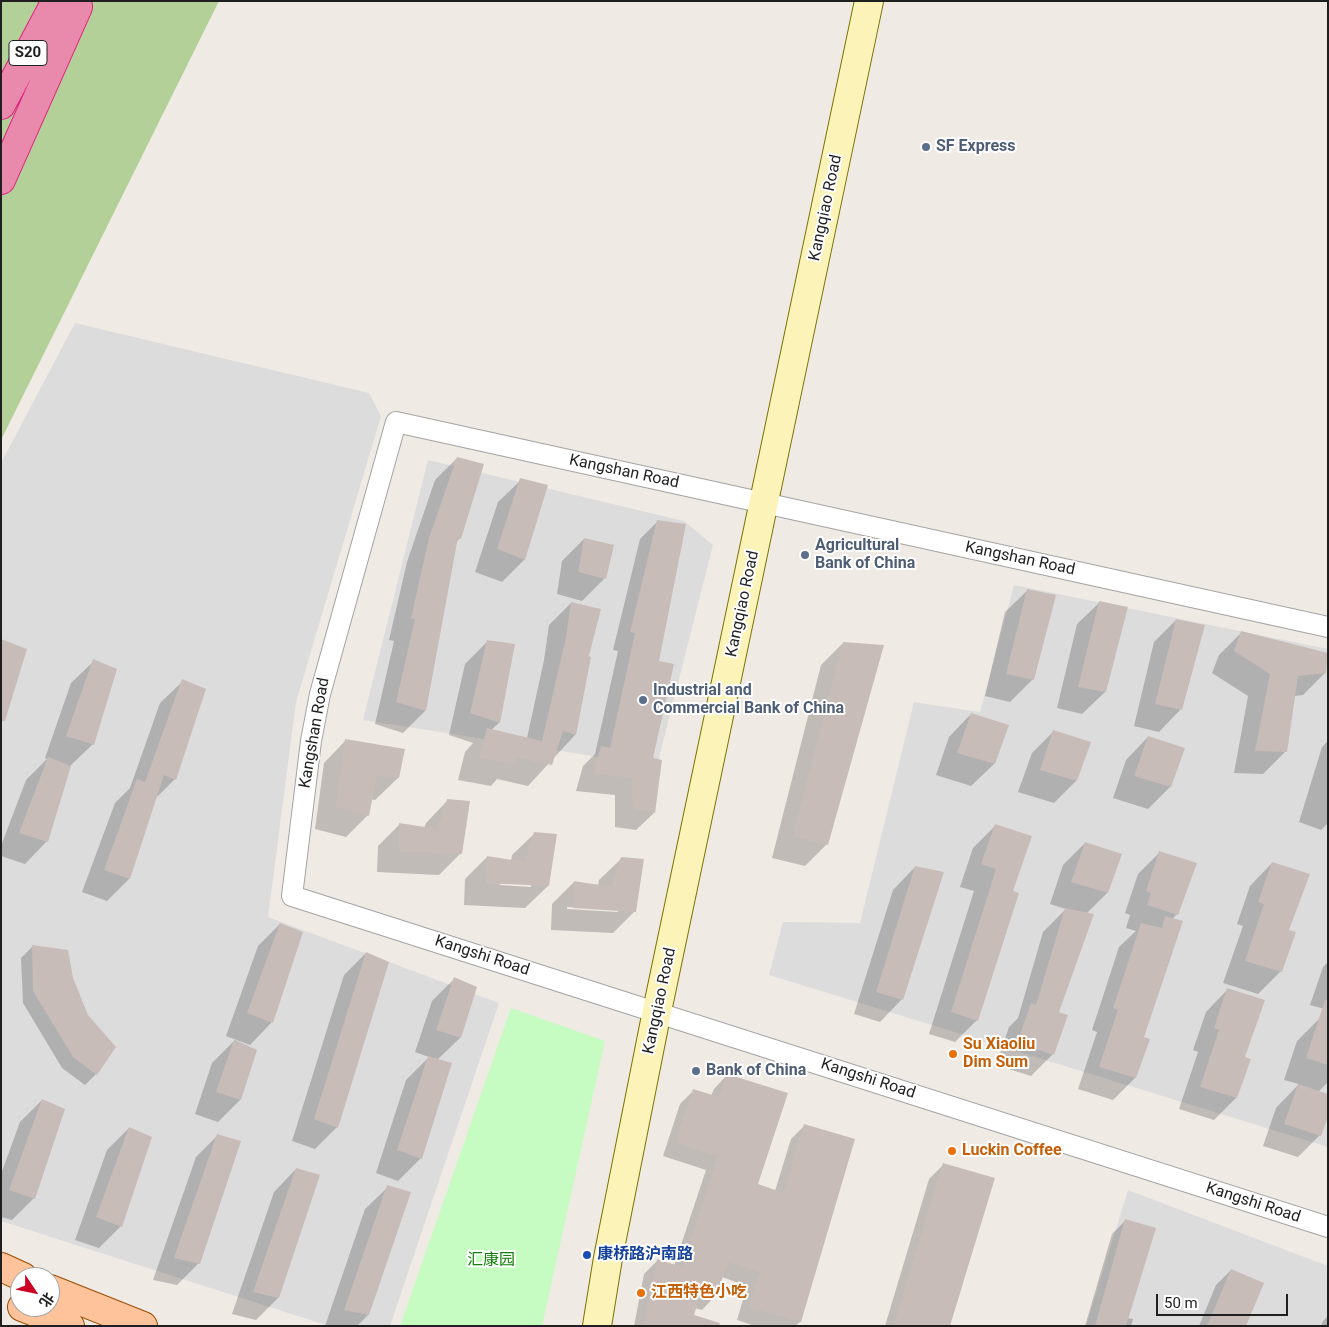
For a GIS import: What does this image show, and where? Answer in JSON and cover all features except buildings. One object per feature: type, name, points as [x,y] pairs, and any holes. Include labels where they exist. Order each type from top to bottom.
[{"type":"highway","name":"S20","points":[[1,105],[56,1]]},
{"type":"highway","points":[[1,180],[78,7],[77,1]]},
{"type":"main road","name":"Kangqiao Road","points":[[596,1326],[657,1011],[869,1]]},
{"type":"main road","points":[[60,1293],[143,1326]]},
{"type":"main road","points":[[47,1317],[70,1326]]},
{"type":"street","name":"Kangshan Road","points":[[292,896],[311,741],[320,694],[396,422],[1328,627]]},
{"type":"street","name":"Kangshi Road","points":[[292,896],[657,1011],[1328,1227]]},
{"type":"shaded area","points":[[75,323],[369,393],[381,416],[296,702],[268,917],[499,1003],[390,1326],[329,1326],[1,1221],[1,463]]},
{"type":"shaded area","points":[[428,460],[684,521],[713,545],[657,766],[363,720]]},
{"type":"shaded area","points":[[1014,585],[1328,649],[1328,1147],[769,975],[783,922],[860,923],[914,702],[980,712]]},
{"type":"shaded area","points":[[1128,1190],[1328,1266],[1328,1326],[1086,1326]]},
{"type":"green space","points":[[1,1],[219,1],[1,440]]},
{"type":"green space","name":"汇康园","points":[[511,1008],[605,1041],[542,1326],[400,1326]]},
{"type":"place","name":"SF Express","points":[[926,147]]},
{"type":"place","name":"Agricultural Bank of China","points":[[805,555]]},
{"type":"place","name":"Industrial and Commercial Bank of China","points":[[643,700]]},
{"type":"place","name":"Su Xiaoliu Dim Sum","points":[[953,1054]]},
{"type":"place","name":"Bank of China","points":[[696,1071]]},
{"type":"place","name":"Luckin Coffee","points":[[952,1151]]},
{"type":"place","name":"康桥路沪南路","points":[[587,1255]]},
{"type":"place","name":"江西特色小吃","points":[[641,1293]]}]
